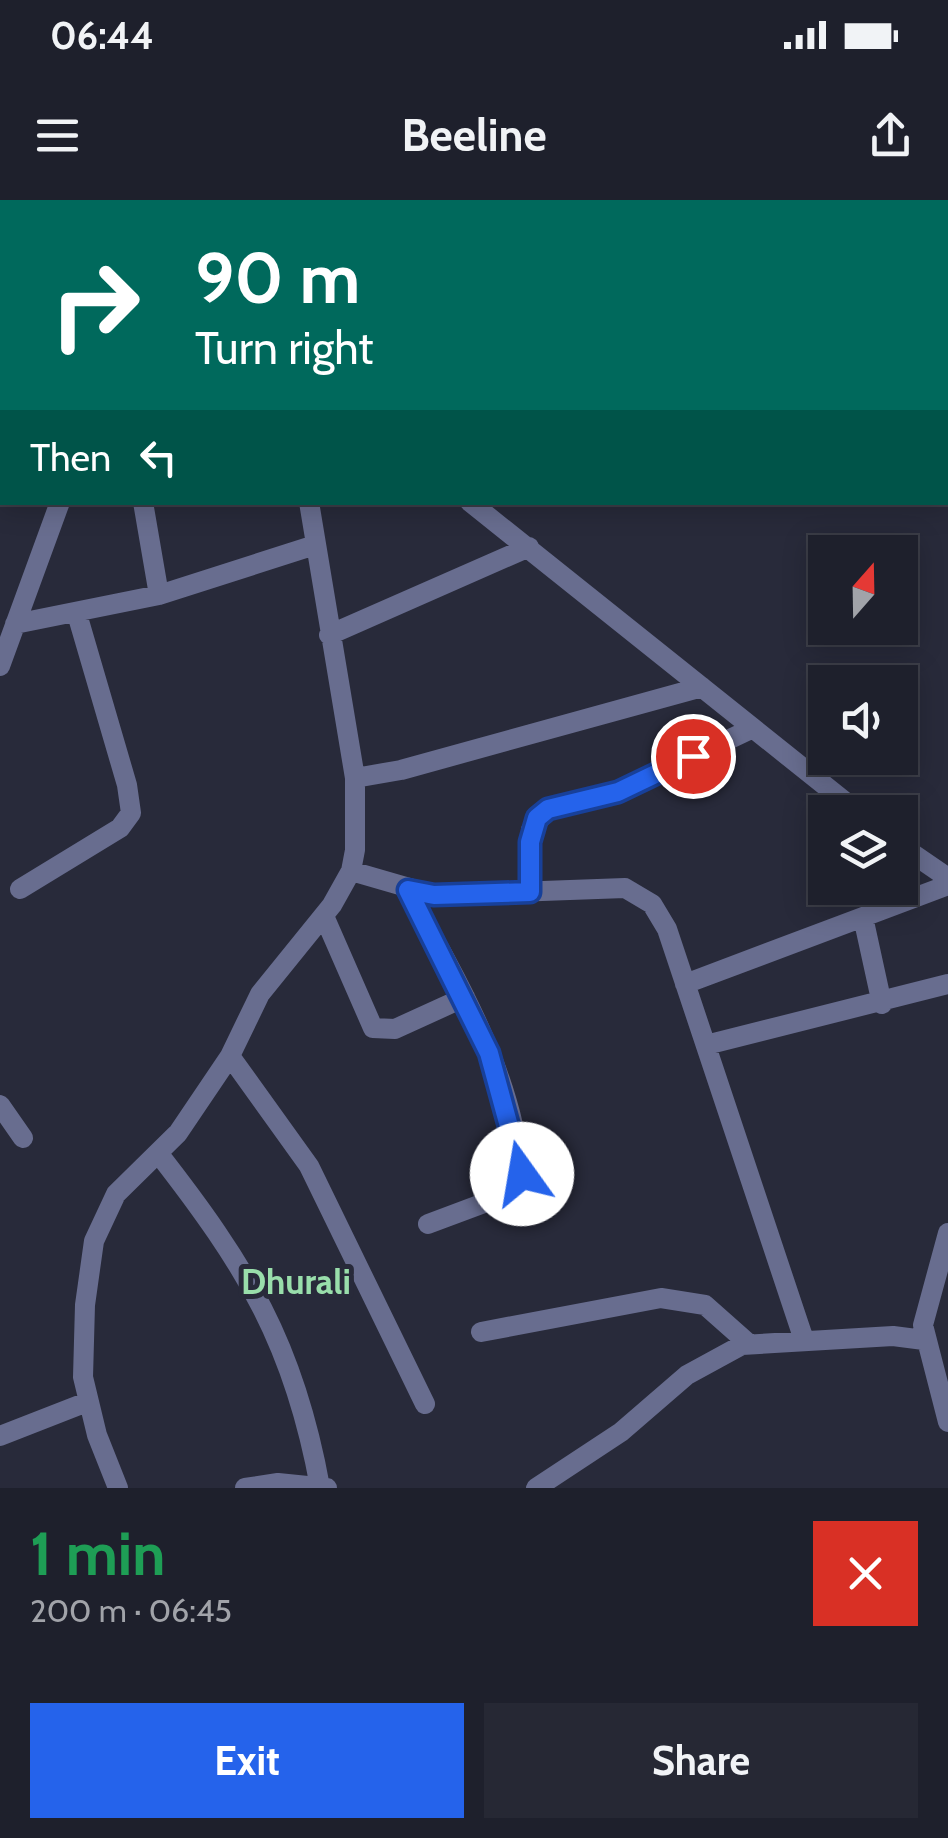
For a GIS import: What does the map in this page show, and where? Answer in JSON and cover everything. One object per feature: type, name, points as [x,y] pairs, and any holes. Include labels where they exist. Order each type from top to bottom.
[{"type":"street","points":[[0,666],[59,505]]},
{"type":"street","points":[[144,505],[159,596]]},
{"type":"street","points":[[118,1488],[88,1402],[82,1355],[94,1241],[116,1194],[178,1134],[230,1056],[260,994],[324,916],[352,870],[355,778],[309,505]]},
{"type":"street","points":[[474,505],[836,795]]},
{"type":"street","points":[[15,624],[159,596],[315,546]]},
{"type":"street","points":[[329,634],[529,548]]},
{"type":"street","points":[[20,889],[120,828],[130,813],[128,785],[77,614]]},
{"type":"street","points":[[355,778],[401,770],[702,687]]},
{"type":"street","points":[[530,892],[531,830],[548,809],[618,792],[751,729]]},
{"type":"street","points":[[918,858],[948,881]]},
{"type":"street","points":[[352,870],[434,895],[625,888],[652,904],[666,929],[804,1340]]},
{"type":"street","points":[[685,984],[948,881]]},
{"type":"street","points":[[408,890],[464,997],[493,1067],[522,1174],[508,1194],[428,1224]]},
{"type":"street","points":[[324,916],[373,1028],[396,1030],[464,997]]},
{"type":"street","points":[[863,917],[882,1004]]},
{"type":"street","points":[[706,1045],[882,1004],[948,984]]},
{"type":"street","points":[[230,1056],[309,1166],[425,1404]]},
{"type":"street","points":[[0,1105],[23,1138]]},
{"type":"street","points":[[158,1152],[227,1242],[262,1302],[298,1393],[323,1488],[278,1483],[245,1488]]},
{"type":"street","points":[[948,1232],[929,1297],[924,1340],[948,1422]]},
{"type":"street","points":[[481,1332],[661,1298],[705,1305],[749,1344]]},
{"type":"street","points":[[536,1488],[621,1432],[687,1376],[726,1352],[749,1344],[804,1340],[892,1336],[924,1340]]},
{"type":"street","points":[[0,1436],[88,1402]]},
{"type":"district","name":"Dhurali","points":[[296,1282]]},
{"type":"route","points":[[522,1174],[489,1053],[408,890],[434,895],[530,892],[531,830],[537,818],[548,809],[618,792],[693,756]]}]
